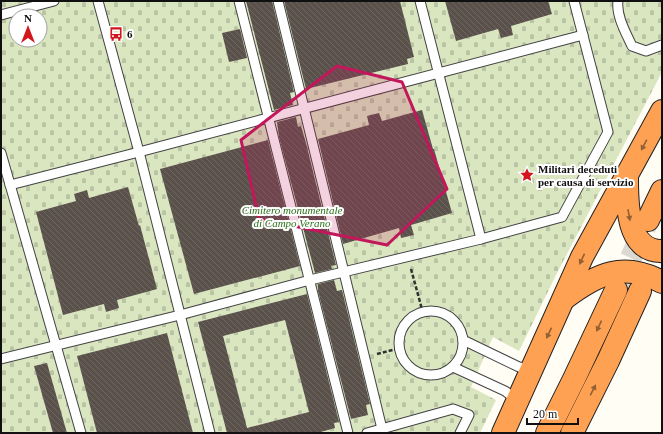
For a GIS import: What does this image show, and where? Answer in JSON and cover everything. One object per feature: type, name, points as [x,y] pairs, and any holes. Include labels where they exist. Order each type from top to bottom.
[{"type":"highway","points":[[503,433],[565,298],[582,257],[627,177],[662,110]]},
{"type":"highway","points":[[627,177],[628,213],[635,235],[646,246],[662,251]]},
{"type":"highway","points":[[648,220],[662,191]]},
{"type":"highway","points":[[565,298],[589,281],[609,273],[634,272],[661,281]]},
{"type":"highway","points":[[547,433],[616,290]]},
{"type":"highway","points":[[572,433],[608,362],[640,291]]},
{"type":"lane","points":[[1,15],[54,1]]},
{"type":"lane","points":[[98,1],[139,152],[210,433]]},
{"type":"lane","points":[[239,1],[348,433]]},
{"type":"lane","points":[[278,1],[383,431]]},
{"type":"lane","points":[[420,1],[481,239]]},
{"type":"lane","points":[[1,359],[180,315],[310,280],[481,239],[562,217],[608,132],[574,1]]},
{"type":"lane","points":[[618,1],[622,24],[632,46],[646,51],[662,45]]},
{"type":"lane","points":[[10,185],[583,35]]},
{"type":"lane","points":[[1,153],[81,433]]},
{"type":"lane","points":[[434,312],[445,314],[454,320],[460,330],[463,340],[463,350],[459,360],[453,367],[435,375],[425,375],[416,372],[408,366],[403,358],[400,348],[400,337],[404,326],[412,318],[423,313],[434,312]]},
{"type":"lane","points":[[463,340],[519,366],[532,368]]},
{"type":"lane","points":[[453,367],[505,391],[517,400]]},
{"type":"lane","points":[[367,433],[383,431],[453,409],[469,415],[460,433]]},
{"type":"path","points":[[414,281],[423,313]]},
{"type":"path","points":[[376,355],[400,348]]},
{"type":"highlighted area","points":[[337,66],[402,82],[447,189],[387,245],[259,219],[241,140]]},
{"type":"green space","name":"Cimitero monumentale di Campo Verano","points":[[1,1],[662,1],[662,72],[556,275],[519,351],[493,337],[471,387],[496,400],[480,433],[1,433]]},
{"type":"building","points":[[246,1],[272,1],[294,92],[290,93],[293,105],[274,110]]},
{"type":"building","points":[[284,1],[400,1],[414,57],[407,59],[408,64],[306,89]]},
{"type":"building","points":[[445,1],[548,1],[552,14],[511,26],[513,35],[501,38],[498,29],[456,41]]},
{"type":"building","points":[[240,29],[247,58],[229,62],[222,33]]},
{"type":"building","points":[[422,110],[452,213],[411,225],[414,235],[401,238],[399,228],[343,244],[318,139],[369,125],[367,116],[379,113],[382,121]]},
{"type":"building","points":[[296,117],[298,127],[301,126],[306,143],[336,265],[331,266],[332,269],[315,273],[279,137],[277,122]]},
{"type":"building","points":[[268,140],[300,266],[194,294],[160,169]]},
{"type":"building","points":[[128,187],[157,289],[117,300],[119,308],[106,312],[104,304],[63,315],[36,212],[76,201],[74,194],[87,190],[89,198]]},
{"type":"building","points":[[334,280],[337,291],[342,290],[370,404],[366,405],[368,415],[351,419],[318,291],[318,284]]},
{"type":"building","points":[[307,294],[339,422],[334,423],[335,428],[317,433],[227,433],[198,322]],"holes":[[[285,320],[309,412],[247,428],[223,336]]]},
{"type":"building","points":[[167,333],[193,433],[97,433],[77,356]]},
{"type":"building","points":[[47,363],[67,433],[53,433],[34,366]]},
{"type":"tunnel","points":[[617,288],[647,223]]},
{"type":"tunnel","points":[[640,291],[662,244]]},
{"type":"place","name":"6","points":[[116,34]]},
{"type":"place","name":"Militari deceduti per causa di servizio","points":[[527,175]]}]
